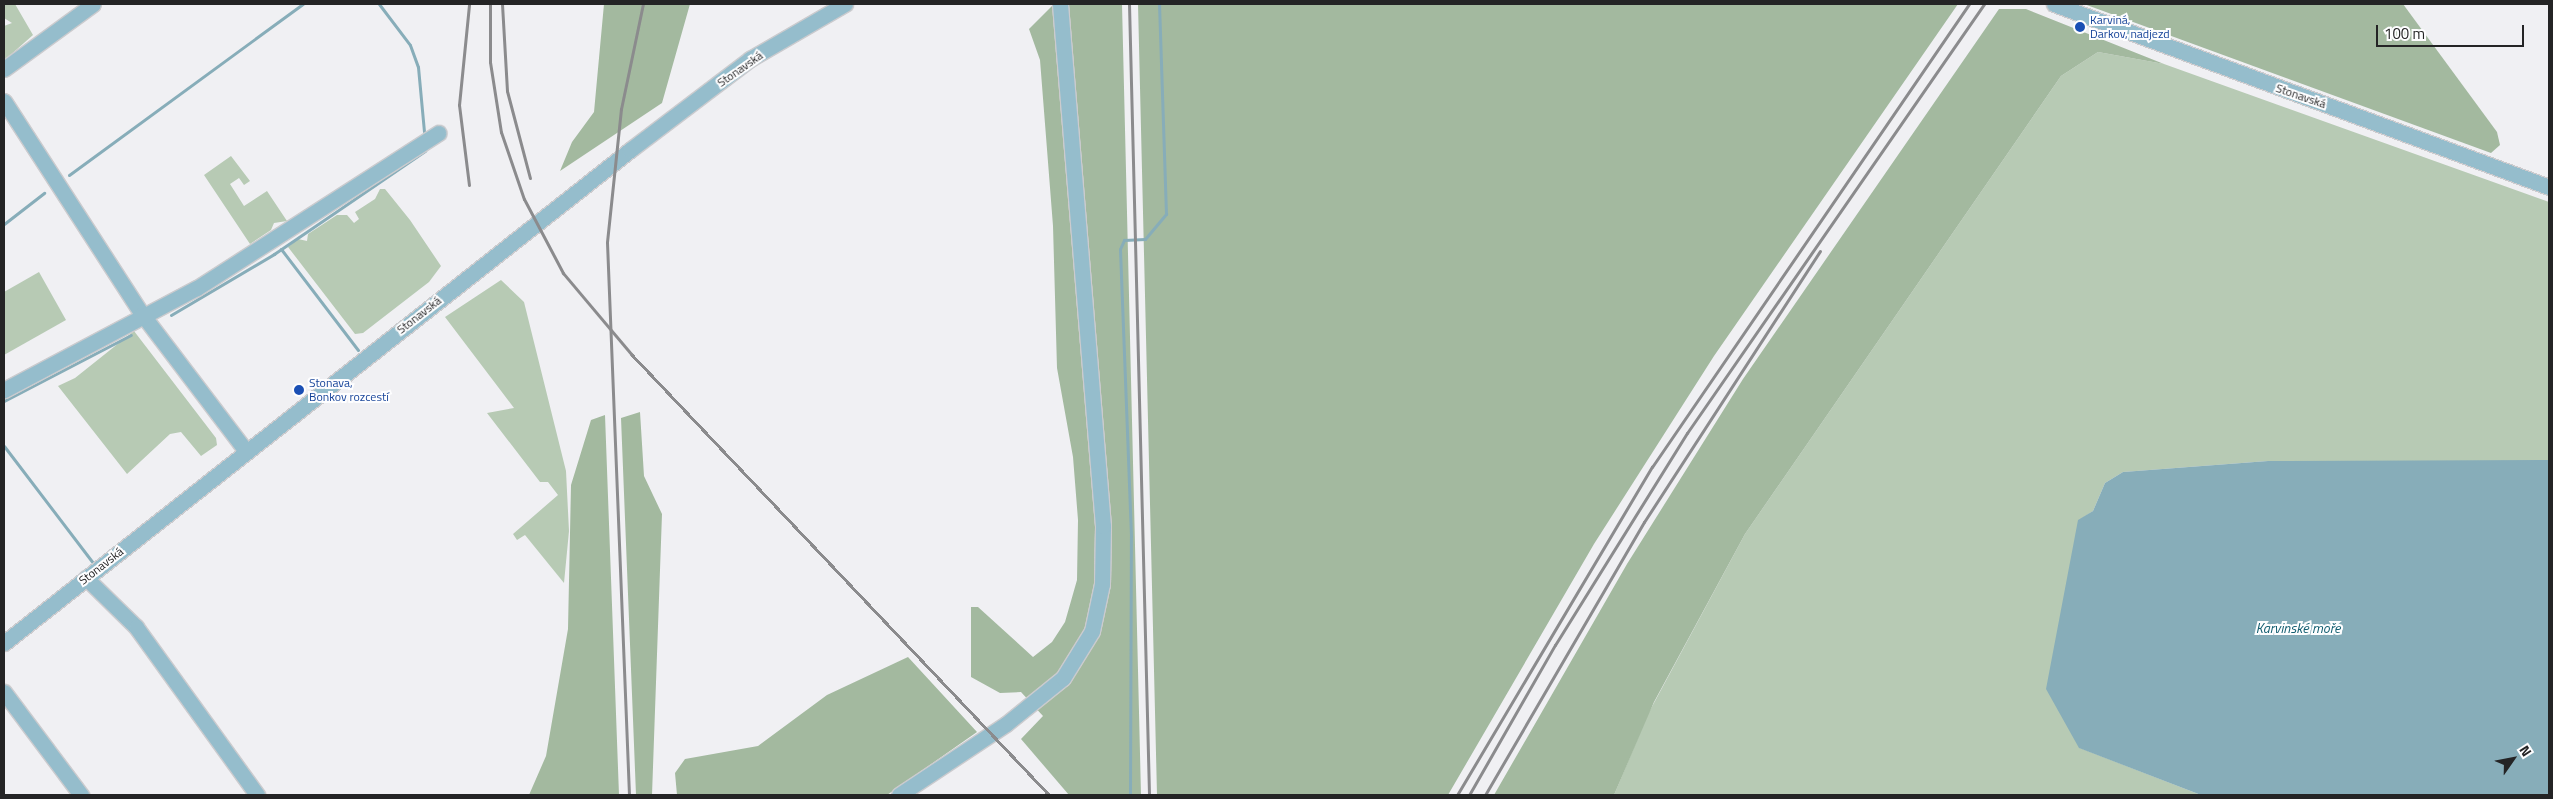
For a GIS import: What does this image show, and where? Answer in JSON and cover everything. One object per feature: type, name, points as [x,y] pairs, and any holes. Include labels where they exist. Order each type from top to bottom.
[{"type":"street","points":[[4,69],[94,4]]},
{"type":"street","name":"Stonavská","points":[[4,643],[246,451],[750,59],[845,4]]},
{"type":"street","points":[[899,795],[1006,724],[1063,678],[1092,631],[1102,584],[1103,526],[1060,4]]},
{"type":"street","name":"Stonavská","points":[[2054,4],[2549,188]]},
{"type":"street","points":[[4,101],[142,314],[246,451]]},
{"type":"street","points":[[4,390],[142,314],[197,288],[438,132]]},
{"type":"street","points":[[86,578],[136,627],[257,795]]},
{"type":"street","points":[[4,692],[81,795]]},
{"type":"green space","points":[[4,4],[15,4],[33,35],[7,58],[4,58],[4,26],[12,23],[4,18]]},
{"type":"green space","points":[[604,4],[690,4],[662,103],[560,171],[572,142],[594,112]]},
{"type":"green space","points":[[1054,4],[1122,4],[1141,795],[1069,795],[1021,739],[1043,716],[1021,692],[1000,693],[971,677],[971,607],[978,607],[1033,657],[1052,642],[1065,622],[1077,580],[1078,520],[1073,457],[1057,368],[1053,226],[1040,60],[1029,29]]},
{"type":"green space","points":[[1138,4],[1958,4],[1714,356],[1594,544],[1448,795],[1157,795]]},
{"type":"green space","points":[[2084,4],[2403,4],[2497,132],[2500,145],[2491,153]]},
{"type":"green space","points":[[1999,9],[2026,9],[2164,64],[2098,52],[2061,76],[1745,534],[1654,702],[1614,795],[1494,795],[1627,564],[1743,379]]},
{"type":"green space","points":[[2098,52],[2164,64],[2549,202],[2549,461],[2268,461],[2123,472],[2105,483],[2093,511],[2078,521],[2080,748],[2201,795],[1614,795],[1648,714],[1745,534],[2061,76]]},
{"type":"green space","points":[[231,156],[250,181],[244,185],[239,178],[230,184],[244,206],[267,191],[287,221],[274,223],[271,230],[250,244],[204,175]]},
{"type":"green space","points":[[380,189],[385,189],[410,220],[441,266],[429,282],[363,333],[355,334],[288,247],[298,239],[307,241],[308,234],[337,215],[347,215],[354,223],[359,219],[355,212],[375,199]]},
{"type":"green space","points":[[39,272],[66,320],[4,355],[4,292]]},
{"type":"green space","points":[[501,280],[524,302],[566,471],[569,531],[564,583],[525,535],[517,540],[513,534],[558,495],[548,482],[540,482],[487,413],[514,408],[445,317]]},
{"type":"green space","points":[[134,331],[216,438],[217,445],[201,456],[181,432],[170,434],[127,474],[58,386],[75,378]]},
{"type":"green space","points":[[640,412],[644,476],[662,514],[652,795],[636,795],[621,418]]},
{"type":"green space","points":[[605,415],[619,795],[529,795],[546,756],[568,629],[571,485],[591,420]]},
{"type":"green space","points":[[908,657],[977,732],[887,795],[677,795],[675,773],[685,759],[758,746],[827,695]]},
{"type":"water","name":"Karvinské moře","points":[[2549,460],[2549,795],[2201,795],[2079,748],[2046,689],[2078,520],[2093,511],[2105,483],[2123,472],[2268,461]]},
{"type":"waterway","points":[[69,175],[303,4]]},
{"type":"waterway","points":[[379,4],[410,45],[418,67],[424,132]]},
{"type":"waterway","points":[[1130,795],[1131,536],[1120,249],[1124,240],[1145,239],[1166,214],[1159,4]]},
{"type":"waterway","points":[[171,315],[274,254],[425,151]]},
{"type":"waterway","points":[[4,224],[44,193]]},
{"type":"waterway","points":[[281,249],[358,350]]},
{"type":"waterway","points":[[4,401],[131,335]]},
{"type":"waterway","points":[[4,446],[94,564]]},
{"type":"railway","points":[[469,4],[459,105],[469,185]]},
{"type":"railway","points":[[490,4],[490,62],[501,132],[524,199],[563,273],[632,355],[1049,795]]},
{"type":"railway","points":[[502,4],[507,91],[530,178]]},
{"type":"railway","points":[[629,795],[607,242],[621,109],[643,4]]},
{"type":"railway","points":[[1129,4],[1149,795]]},
{"type":"railway","points":[[1457,795],[1652,467],[1969,4]]},
{"type":"railway","points":[[1469,795],[1555,645],[1687,433],[1984,4]]},
{"type":"railway","points":[[1485,795],[1644,522],[1820,251]]},
{"type":"place","name":"Karviná, Darkov, nadjezd","points":[[2080,27]]},
{"type":"place","name":"Stonava, Bonkov rozcestí","points":[[299,390]]}]
